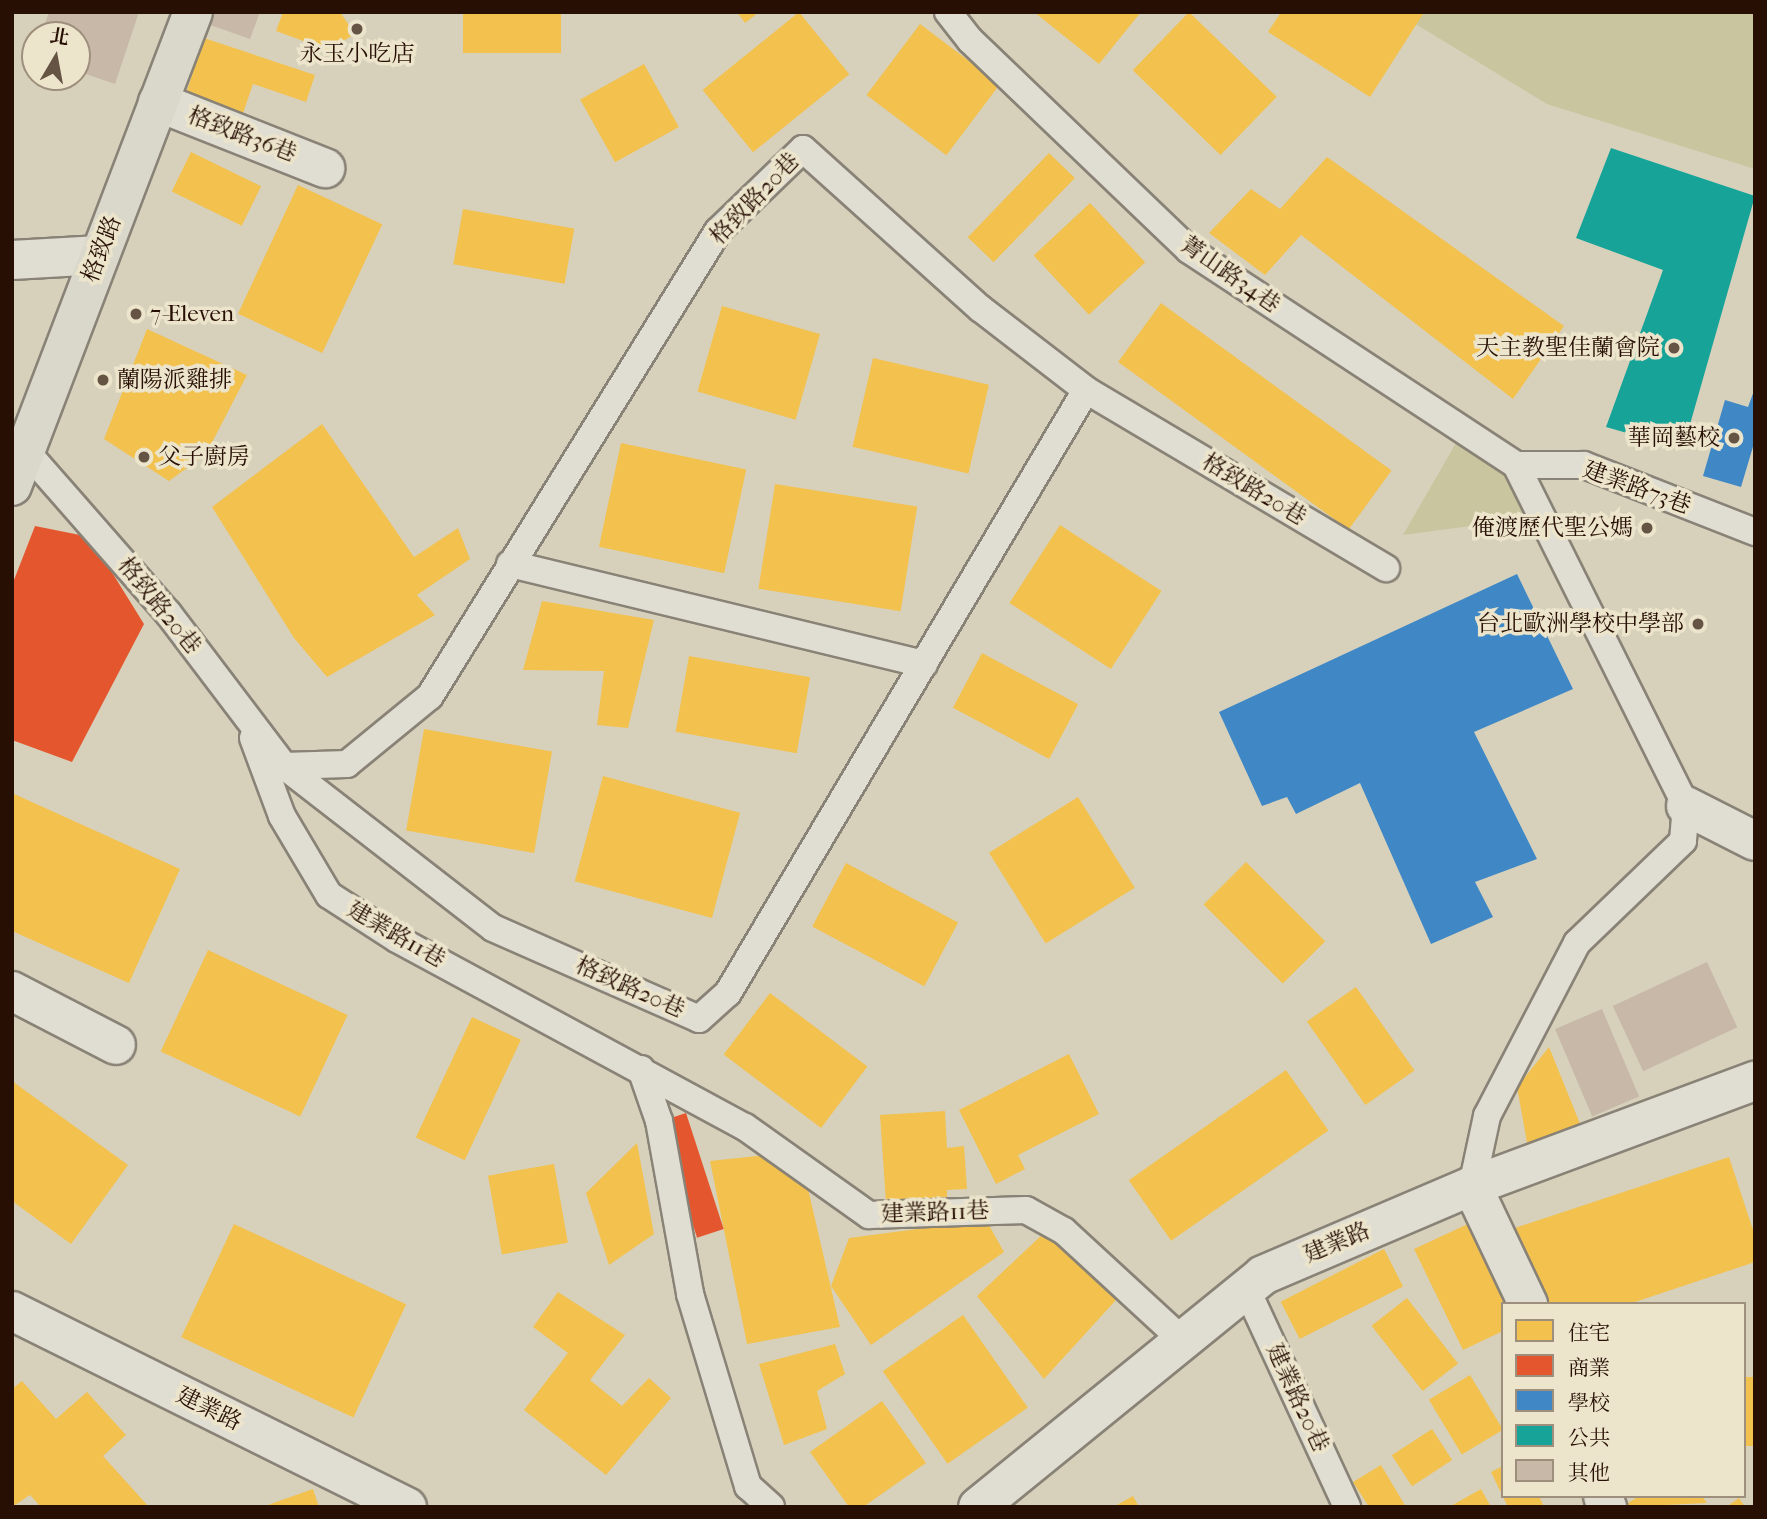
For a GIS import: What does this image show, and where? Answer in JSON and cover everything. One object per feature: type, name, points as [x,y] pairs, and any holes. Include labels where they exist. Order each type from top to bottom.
[{"type":"main road","name":"格致路","points":[[12,486],[19,444],[100,255],[193,12]]},
{"type":"street","name":"格致路36巷","points":[[158,102],[325,168]]},
{"type":"street","points":[[12,260],[100,255]]},
{"type":"street","points":[[1686,806],[1755,841]]},
{"type":"street","points":[[12,991],[116,1045]]},
{"type":"street","name":"建業路","points":[[978,1507],[1263,1275],[1472,1186],[1755,1081]]},
{"type":"street","points":[[1472,1186],[1527,1302]]},
{"type":"street","name":"建業路","points":[[12,1311],[407,1507]]},
{"type":"lane","name":"菁山路34巷","points":[[948,12],[970,40],[1189,250],[1516,466]]},
{"type":"lane","name":"格致路20巷","points":[[284,766],[347,764],[430,696],[718,231],[803,149],[981,309],[1086,390],[1386,568]]},
{"type":"lane","name":"格致路20巷","points":[[19,444],[168,613],[284,766],[493,928],[699,1019],[728,993],[1086,390]]},
{"type":"lane","name":"建業路73巷","points":[[1516,466],[1584,465],[1755,532]]},
{"type":"lane","points":[[1472,1186],[1487,1116],[1577,943],[1683,841],[1686,806],[1516,466]]},
{"type":"lane","points":[[510,564],[924,664]]},
{"type":"lane","name":"建業路11巷","points":[[244,714],[282,816],[329,895],[397,939],[745,1127],[869,1215],[1026,1210],[1064,1231],[1183,1341]]},
{"type":"lane","points":[[640,1069],[659,1121],[694,1307],[748,1486],[771,1507]]},
{"type":"lane","name":"建業路20巷","points":[[1246,1289],[1347,1507]]},
{"type":"shaded area","points":[[1396,12],[1755,12],[1755,169],[1547,104]]},
{"type":"shaded area","points":[[1456,443],[1509,472],[1530,518],[1403,535]]},
{"type":"building: 住宅","points":[[283,12],[340,12],[355,34],[328,50],[276,31]]},
{"type":"building: 住宅","points":[[463,12],[561,12],[561,53],[463,53]]},
{"type":"building: 住宅","points":[[737,12],[759,12],[745,23]]},
{"type":"building: 住宅","points":[[799,12],[849,74],[753,152],[703,90]]},
{"type":"building: 住宅","points":[[1034,12],[1141,12],[1099,64]]},
{"type":"building: 住宅","points":[[1189,12],[1277,97],[1220,155],[1133,70]]},
{"type":"building: 住宅","points":[[1281,12],[1423,14],[1370,97],[1268,32]]},
{"type":"building: 住宅","points":[[920,24],[1000,84],[946,155],[866,95]]},
{"type":"building: 住宅","points":[[204,38],[315,75],[306,102],[253,84],[241,119],[184,100]]},
{"type":"building: 住宅","points":[[644,64],[679,127],[615,162],[580,99]]},
{"type":"building: 住宅","points":[[191,152],[261,186],[242,226],[172,192]]},
{"type":"building: 住宅","points":[[1049,153],[1075,178],[994,262],[968,237]]},
{"type":"building: 住宅","points":[[1327,157],[1564,326],[1513,399],[1301,235],[1265,275],[1209,233],[1251,189],[1280,209]]},
{"type":"building: 住宅","points":[[298,185],[382,224],[322,353],[238,314]]},
{"type":"building: 住宅","points":[[1090,203],[1145,262],[1089,315],[1034,256]]},
{"type":"building: 住宅","points":[[463,209],[574,229],[565,284],[453,264]]},
{"type":"building: 住宅","points":[[1161,303],[1392,471],[1349,530],[1118,362]]},
{"type":"building: 住宅","points":[[722,306],[820,334],[796,420],[697,392]]},
{"type":"building: 住宅","points":[[147,329],[247,375],[206,454],[169,481],[104,439]]},
{"type":"building: 住宅","points":[[873,358],[989,385],[968,473],[853,447]]},
{"type":"building: 住宅","points":[[322,424],[414,557],[458,528],[470,559],[417,595],[435,615],[327,677],[294,638],[212,507]]},
{"type":"building: 住宅","points":[[621,443],[746,470],[724,573],[599,547]]},
{"type":"building: 住宅","points":[[775,484],[917,507],[901,611],[758,589]]},
{"type":"building: 住宅","points":[[1060,525],[1161,591],[1111,669],[1009,603]]},
{"type":"building: 住宅","points":[[542,601],[654,620],[628,728],[597,725],[604,671],[523,670]]},
{"type":"building: 住宅","points":[[982,653],[1078,704],[1049,759],[953,708]]},
{"type":"building: 住宅","points":[[689,656],[810,677],[797,753],[676,732]]},
{"type":"building: 住宅","points":[[424,729],[552,752],[534,853],[406,830]]},
{"type":"building: 住宅","points":[[603,776],[740,813],[712,918],[575,881]]},
{"type":"building: 住宅","points":[[12,793],[180,869],[129,983],[12,931]]},
{"type":"building: 住宅","points":[[1078,797],[1135,888],[1046,943],[989,853]]},
{"type":"building: 住宅","points":[[1246,862],[1325,941],[1283,984],[1204,904]]},
{"type":"building: 住宅","points":[[846,863],[958,923],[924,986],[812,927]]},
{"type":"building: 住宅","points":[[208,950],[348,1015],[300,1117],[161,1052]]},
{"type":"building: 住宅","points":[[1356,987],[1415,1071],[1365,1105],[1307,1021]]},
{"type":"building: 住宅","points":[[770,993],[867,1066],[821,1128],[724,1054]]},
{"type":"building: 住宅","points":[[472,1017],[521,1040],[465,1160],[416,1138]]},
{"type":"building: 住宅","points":[[1549,1047],[1583,1131],[1528,1148],[1517,1087]]},
{"type":"building: 住宅","points":[[1069,1054],[1099,1114],[1018,1155],[1025,1169],[996,1184],[959,1110]]},
{"type":"building: 住宅","points":[[1286,1070],[1328,1131],[1171,1241],[1129,1180]]},
{"type":"building: 住宅","points":[[12,1081],[128,1165],[71,1244],[12,1201]]},
{"type":"building: 住宅","points":[[945,1111],[947,1148],[964,1146],[967,1189],[947,1190],[947,1199],[886,1203],[880,1115]]},
{"type":"building: 住宅","points":[[637,1143],[654,1234],[609,1265],[586,1193]]},
{"type":"building: 住宅","points":[[767,1155],[806,1180],[840,1327],[747,1344],[710,1161]]},
{"type":"building: 住宅","points":[[1729,1157],[1755,1236],[1755,1262],[1635,1302],[1540,1302],[1515,1228]]},
{"type":"building: 住宅","points":[[554,1164],[568,1243],[502,1254],[488,1176]]},
{"type":"building: 住宅","points":[[986,1220],[1004,1252],[871,1345],[831,1286],[849,1238]]},
{"type":"building: 住宅","points":[[1470,1223],[1508,1302],[1501,1302],[1501,1332],[1463,1350],[1414,1249]]},
{"type":"building: 住宅","points":[[234,1224],[406,1304],[353,1418],[181,1337]]},
{"type":"building: 住宅","points":[[1044,1233],[1116,1300],[1044,1379],[977,1296]]},
{"type":"building: 住宅","points":[[1384,1249],[1403,1286],[1300,1339],[1281,1302]]},
{"type":"building: 住宅","points":[[558,1292],[625,1335],[590,1380],[622,1406],[649,1378],[671,1398],[606,1475],[524,1410],[568,1353],[533,1327]]},
{"type":"building: 住宅","points":[[1407,1298],[1458,1363],[1423,1391],[1372,1326]]},
{"type":"building: 住宅","points":[[963,1315],[1028,1408],[948,1464],[883,1371]]},
{"type":"building: 住宅","points":[[835,1344],[845,1374],[817,1391],[827,1429],[784,1445],[759,1364]]},
{"type":"building: 住宅","points":[[1470,1375],[1501,1427],[1501,1431],[1462,1455],[1429,1400]]},
{"type":"building: 住宅","points":[[1746,1377],[1755,1377],[1755,1446],[1746,1446]]},
{"type":"building: 住宅","points":[[22,1381],[56,1419],[87,1392],[126,1435],[103,1456],[149,1507],[41,1507],[30,1495],[12,1507],[12,1389]]},
{"type":"building: 住宅","points":[[882,1401],[926,1463],[863,1507],[849,1507],[810,1452]]},
{"type":"building: 住宅","points":[[1432,1429],[1452,1460],[1412,1486],[1392,1455]]},
{"type":"building: 住宅","points":[[1381,1465],[1406,1507],[1369,1507],[1353,1482]]},
{"type":"building: 住宅","points":[[1501,1467],[1501,1493],[1491,1472]]},
{"type":"building: 住宅","points":[[313,1489],[319,1507],[265,1507],[265,1506]]},
{"type":"building: 住宅","points":[[1481,1489],[1491,1507],[1449,1507]]},
{"type":"building: 住宅","points":[[1133,1496],[1139,1507],[1113,1507]]},
{"type":"building: 住宅","points":[[1504,1498],[1540,1498],[1544,1507],[1508,1507]]},
{"type":"building: 住宅","points":[[1636,1498],[1703,1498],[1707,1503],[1622,1507]]},
{"type":"building: 住宅","points":[[1739,1498],[1745,1507],[1726,1507]]},
{"type":"building: 商業","points":[[35,526],[90,537],[144,624],[72,762],[12,740],[12,585]]},
{"type":"building: 商業","points":[[686,1113],[724,1229],[697,1238],[659,1122]]},
{"type":"building: 學校","points":[[1755,388],[1755,440],[1741,487],[1703,476],[1725,400],[1748,407]]},
{"type":"building: 學校","points":[[1517,574],[1573,689],[1474,732],[1537,859],[1475,882],[1493,917],[1431,944],[1360,783],[1296,814],[1287,797],[1262,806],[1219,712]]},
{"type":"building: 公共","name":"天主教聖佳蘭會院","points":[[1611,148],[1755,196],[1683,449],[1606,427],[1663,270],[1576,238]]},
{"type":"building: 其他","points":[[49,12],[139,12],[115,84],[91,76],[91,21],[46,21]]},
{"type":"building: 其他","points":[[198,12],[260,12],[250,39],[196,20]]},
{"type":"building: 其他","points":[[1707,962],[1737,1027],[1643,1071],[1613,1006]]},
{"type":"building: 其他","points":[[1602,1009],[1639,1096],[1592,1116],[1555,1029]]},
{"type":"place","name":"永玉小吃店","points":[[357,29]]},
{"type":"place","name":"7-Eleven","points":[[136,314]]},
{"type":"place","name":"天主教聖佳蘭會院","points":[[1674,348]]},
{"type":"place","name":"蘭陽派雞排","points":[[103,380]]},
{"type":"place","name":"華岡藝校","points":[[1734,438]]},
{"type":"place","name":"父子廚房","points":[[144,457]]},
{"type":"place","name":"俺渡歷代聖公媽","points":[[1647,528]]},
{"type":"place","name":"台北歐洲學校中學部","points":[[1698,624]]}]
